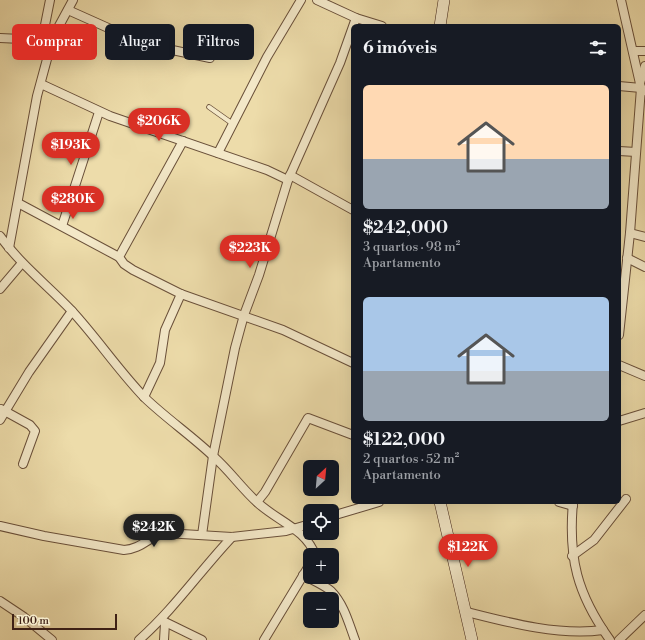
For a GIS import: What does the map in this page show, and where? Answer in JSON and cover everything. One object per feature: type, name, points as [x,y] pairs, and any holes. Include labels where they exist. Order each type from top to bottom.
[{"type":"street","points":[[45,24],[50,0]]},
{"type":"street","points":[[59,24],[73,0]]},
{"type":"street","points":[[218,153],[234,125],[267,57],[301,0]]},
{"type":"street","points":[[320,0],[356,18],[376,24]]},
{"type":"street","points":[[440,24],[444,0]]},
{"type":"street","points":[[621,0],[642,88]]},
{"type":"street","points":[[68,10],[144,44],[183,52]]},
{"type":"street","points":[[354,24],[356,18]]},
{"type":"street","points":[[202,535],[213,456],[234,348],[244,315],[259,275],[289,178],[340,63],[351,32]]},
{"type":"street","points":[[0,38],[12,39]]},
{"type":"street","points":[[633,51],[645,51]]},
{"type":"street","points":[[9,248],[33,114],[47,60]]},
{"type":"street","points":[[621,316],[645,66]]},
{"type":"street","points":[[41,84],[99,112],[289,178],[351,209]]},
{"type":"street","points":[[621,86],[642,88]]},
{"type":"street","points":[[62,226],[99,112]]},
{"type":"street","points":[[119,257],[173,162],[183,141]]},
{"type":"street","points":[[621,151],[636,152]]},
{"type":"street","points":[[18,203],[119,257],[124,264],[133,270],[181,294],[283,330],[351,363]]},
{"type":"street","points":[[630,234],[645,237]]},
{"type":"street","points":[[0,236],[22,263],[72,311],[144,397],[213,456],[270,514],[295,529],[309,542],[312,548]]},
{"type":"street","points":[[627,258],[645,267]]},
{"type":"street","points":[[0,289],[22,263]]},
{"type":"street","points":[[144,397],[160,363],[165,330],[181,294]]},
{"type":"street","points":[[0,420],[2,410],[72,311]]},
{"type":"street","points":[[621,366],[645,376]]},
{"type":"street","points":[[2,410],[30,425],[35,431],[23,464]]},
{"type":"street","points":[[621,421],[645,413]]},
{"type":"street","points":[[257,502],[265,492],[308,418],[351,434]]},
{"type":"street","points":[[572,556],[587,547],[594,540],[626,498]]},
{"type":"street","points":[[339,514],[372,504]]},
{"type":"street","points":[[440,504],[467,612],[472,640]]},
{"type":"street","points":[[573,504],[571,533],[572,556],[579,582],[590,608],[610,640]]},
{"type":"street","points":[[0,526],[44,536],[124,550],[134,549],[156,535],[165,533],[181,532],[232,537],[295,529],[303,526]]},
{"type":"street","points":[[139,640],[163,621],[212,557],[232,537]]},
{"type":"street","points":[[264,640],[303,577]]},
{"type":"street","points":[[319,584],[330,591],[336,598],[344,611],[354,640]]},
{"type":"street","points":[[0,601],[24,617],[52,640]]},
{"type":"street","points":[[467,612],[538,628],[589,632],[603,630]]},
{"type":"street","points":[[619,640],[645,615]]},
{"type":"street","points":[[163,621],[164,640]]},
{"type":"street","points":[[163,621],[202,640]]},
{"type":"lane","points":[[209,107],[234,125]]}]
